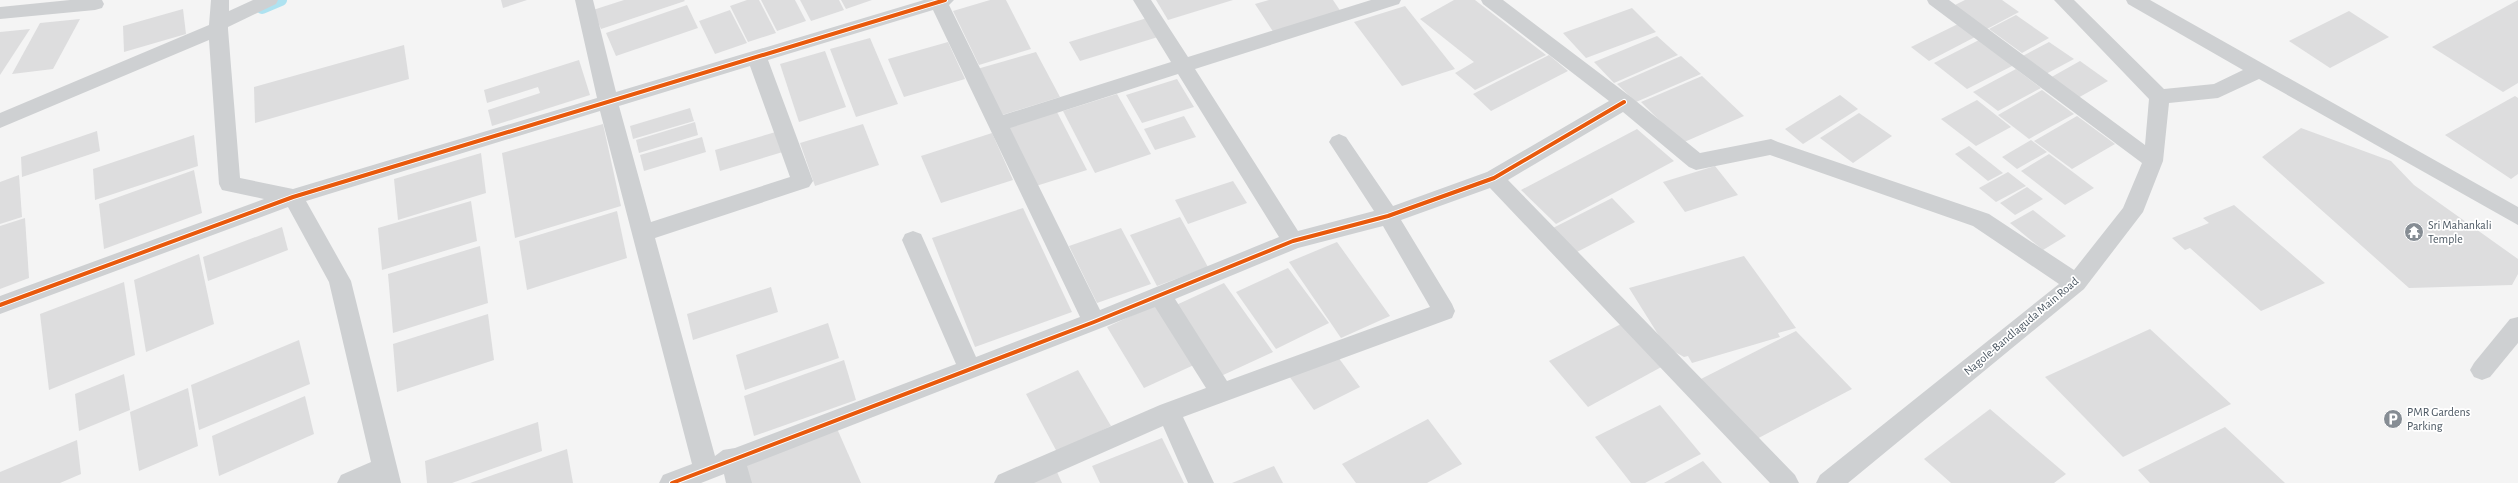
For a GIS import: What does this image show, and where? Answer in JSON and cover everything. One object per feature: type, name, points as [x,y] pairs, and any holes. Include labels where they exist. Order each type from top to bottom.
[{"type":"street","points":[[220,0],[218,26],[230,184],[293,197],[340,281],[386,475],[350,483]]},
{"type":"street","points":[[0,121],[218,26],[269,0]]},
{"type":"street","points":[[584,0],[608,102],[642,233],[706,469]]},
{"type":"street","points":[[1142,0],[1293,240]]},
{"type":"street","points":[[998,124],[1183,65],[1363,4],[1392,0]]},
{"type":"street","points":[[1490,0],[1624,102],[1696,162],[1770,146],[1981,220],[2076,283]]},
{"type":"street","points":[[1936,0],[2154,161]]},
{"type":"street","points":[[2063,0],[2158,98],[2218,91],[2258,71]]},
{"type":"street","points":[[2135,0],[2518,217]]},
{"type":"street","points":[[0,305],[293,197],[941,1],[998,124],[1094,322]]},
{"type":"street","points":[[0,12],[95,4]]},
{"type":"street","points":[[642,233],[802,181],[758,57]]},
{"type":"street","name":"Nagole-Bandlaguda Main Road","points":[[1829,483],[2076,283],[2132,212],[2154,161],[2157,138],[2158,98]]},
{"type":"street","points":[[672,483],[732,458],[1094,322],[1293,240],[1388,216],[1494,178],[1624,102]]},
{"type":"street","points":[[1007,483],[1169,412],[1444,311],[1388,216],[1339,142]]},
{"type":"street","points":[[1494,178],[1786,483]]},
{"type":"street","points":[[913,240],[970,369]]},
{"type":"street","points":[[1160,296],[1221,392]]},
{"type":"street","points":[[2482,370],[2518,326]]},
{"type":"street","points":[[1169,412],[1201,483]]},
{"type":"street","points":[[732,458],[739,483]]},
{"type":"building","points":[[501,0],[527,0],[503,8]]},
{"type":"building","points":[[624,0],[685,1],[601,29],[593,10]]},
{"type":"building","points":[[747,0],[759,0],[776,33],[748,42],[730,6]]},
{"type":"building","points":[[761,0],[795,0],[806,21],[777,31]]},
{"type":"building","points":[[800,0],[839,0],[844,10],[811,21]]},
{"type":"building","points":[[841,0],[872,0],[846,9]]},
{"type":"building","points":[[990,0],[1006,0],[1031,49],[979,65],[953,11]]},
{"type":"building","points":[[1156,0],[1233,0],[1168,20]]},
{"type":"building","points":[[1269,0],[1333,0],[1341,12],[1274,33],[1255,4]]},
{"type":"building","points":[[1454,0],[1475,0],[1546,55],[1475,90],[1455,73],[1474,62],[1420,19]]},
{"type":"building","points":[[1965,0],[2002,0],[2019,12],[1985,30],[1953,6]]},
{"type":"building","points":[[2518,0],[2518,83],[2503,92],[2432,47]]},
{"type":"building","points":[[687,5],[698,28],[616,56],[606,33]]},
{"type":"building","points":[[1405,6],[1455,69],[1402,86],[1354,22]]},
{"type":"building","points":[[1632,8],[1656,32],[1586,58],[1563,33]]},
{"type":"building","points":[[183,9],[186,34],[124,52],[123,26]]},
{"type":"building","points":[[730,10],[747,43],[715,54],[699,21]]},
{"type":"building","points":[[2349,11],[2389,37],[2330,68],[2289,41]]},
{"type":"building","points":[[2016,15],[2049,38],[2022,53],[1989,29]]},
{"type":"building","points":[[1147,18],[1158,37],[1080,61],[1069,42]]},
{"type":"building","points":[[80,19],[53,69],[12,74],[40,23]]},
{"type":"building","points":[[1958,24],[1975,37],[1929,61],[1911,47]]},
{"type":"building","points":[[30,29],[0,75],[0,32]]},
{"type":"building","points":[[1657,36],[1678,55],[1614,83],[1594,62]]},
{"type":"building","points":[[870,38],[898,104],[856,117],[830,49]]},
{"type":"building","points":[[1979,40],[2014,65],[1967,89],[1934,63]]},
{"type":"building","points":[[948,42],[965,79],[904,97],[888,59]]},
{"type":"building","points":[[2049,42],[2074,59],[2044,75],[2019,58]]},
{"type":"building","points":[[404,45],[409,79],[255,123],[254,87]]},
{"type":"building","points":[[825,51],[846,107],[799,122],[780,64]]},
{"type":"building","points":[[1036,52],[1060,97],[999,116],[977,69]]},
{"type":"building","points":[[1549,55],[1568,71],[1491,111],[1473,94]]},
{"type":"building","points":[[1681,56],[1701,74],[1636,102],[1617,84]]},
{"type":"building","points":[[579,60],[590,95],[492,126],[488,110],[540,93],[538,87],[487,103],[484,90]]},
{"type":"building","points":[[2080,61],[2108,81],[2076,99],[2048,79]]},
{"type":"building","points":[[2016,69],[2041,88],[1998,111],[1973,92]]},
{"type":"building","points":[[1702,76],[1744,116],[1682,143],[1641,102]]},
{"type":"building","points":[[1177,79],[1194,107],[1142,123],[1126,95]]},
{"type":"building","points":[[2042,90],[2074,114],[2029,139],[1998,115]]},
{"type":"building","points":[[1117,94],[1151,154],[1095,173],[1063,111]]},
{"type":"building","points":[[1840,95],[1858,109],[1803,144],[1785,129]]},
{"type":"building","points":[[2515,96],[2518,98],[2518,174],[2511,179],[2445,135]]},
{"type":"building","points":[[1977,100],[2011,127],[1976,146],[1941,119]]},
{"type":"building","points":[[690,108],[694,121],[633,139],[630,126]]},
{"type":"building","points":[[1057,112],[1087,170],[1036,186],[1007,128]]},
{"type":"building","points":[[1859,113],[1892,136],[1853,163],[1820,138]]},
{"type":"building","points":[[1184,116],[1196,137],[1155,150],[1144,129]]},
{"type":"building","points":[[2077,116],[2115,144],[2072,169],[2034,141]]},
{"type":"building","points":[[695,122],[698,135],[639,153],[636,140]]},
{"type":"building","points":[[603,124],[621,206],[515,238],[502,153]]},
{"type":"building","points":[[863,124],[879,165],[815,186],[800,143]]},
{"type":"building","name":"Sri Mahankali Temple","points":[[2301,128],[2391,161],[2414,185],[2518,259],[2518,274],[2512,285],[2409,288],[2262,157]]},
{"type":"building","points":[[1637,129],[1674,161],[1556,224],[1521,190]]},
{"type":"building","points":[[97,131],[100,151],[22,177],[21,157]]},
{"type":"building","points":[[779,131],[786,151],[720,171],[715,150]]},
{"type":"building","points":[[992,133],[1013,180],[941,203],[921,156]]},
{"type":"building","points":[[194,135],[198,166],[95,200],[93,169]]},
{"type":"building","points":[[702,137],[706,152],[644,171],[640,155]]},
{"type":"building","points":[[2031,140],[2047,152],[2017,169],[2002,157]]},
{"type":"building","points":[[1969,146],[2003,173],[1988,181],[1955,154]]},
{"type":"building","points":[[481,153],[486,193],[398,220],[394,179]]},
{"type":"building","points":[[2049,154],[2094,188],[2065,205],[2021,171]]},
{"type":"building","points":[[1715,166],[1738,195],[1685,212],[1663,182]]},
{"type":"building","points":[[194,170],[202,213],[104,249],[99,204]]},
{"type":"building","points":[[2008,172],[2026,186],[1996,202],[1979,188]]},
{"type":"building","points":[[19,175],[22,217],[0,224],[0,182]]},
{"type":"building","points":[[1233,181],[1247,203],[1188,224],[1175,200]]},
{"type":"building","points":[[2027,187],[2043,199],[2015,215],[2000,203]]},
{"type":"building","points":[[1612,198],[1635,222],[1575,253],[1551,229]]},
{"type":"building","points":[[471,201],[477,241],[382,270],[378,228]]},
{"type":"building","points":[[2234,205],[2325,283],[2261,311],[2190,248],[2185,250],[2172,238],[2209,223],[2203,218]]},
{"type":"building","points":[[1023,208],[1072,312],[975,347],[932,238]]},
{"type":"building","points":[[2033,210],[2066,236],[2043,250],[2010,223]]},
{"type":"building","points":[[617,211],[627,258],[527,290],[519,241]]},
{"type":"building","points":[[1180,217],[1208,267],[1157,286],[1130,235]]},
{"type":"building","points":[[25,218],[29,278],[0,289],[0,226]]},
{"type":"building","points":[[282,227],[288,250],[208,281],[203,257]]},
{"type":"building","points":[[1121,228],[1151,284],[1097,303],[1069,246]]},
{"type":"building","points":[[1337,242],[1390,316],[1341,338],[1289,262]]},
{"type":"building","points":[[480,246],[488,303],[393,333],[388,274]]},
{"type":"building","points":[[199,254],[214,324],[146,352],[134,280]]},
{"type":"building","points":[[1744,256],[1796,328],[1778,333],[1780,337],[1692,363],[1688,356],[1684,357],[1666,347],[1629,288]]},
{"type":"building","points":[[1288,268],[1329,323],[1276,349],[1236,292]]},
{"type":"building","points":[[124,282],[135,355],[49,390],[40,314]]},
{"type":"building","points":[[1224,283],[1273,352],[1221,376],[1174,306]]},
{"type":"building","points":[[771,287],[778,312],[693,340],[687,314]]},
{"type":"building","points":[[1157,304],[1196,364],[1144,388],[1107,327]]},
{"type":"building","points":[[488,314],[494,360],[397,392],[393,344]]},
{"type":"building","points":[[1625,322],[1665,365],[1588,407],[1549,361]]},
{"type":"building","points":[[828,323],[839,358],[745,390],[736,355]]},
{"type":"building","points":[[2150,329],[2231,404],[2123,457],[2045,377]]},
{"type":"building","points":[[1796,331],[1852,389],[1751,442],[1697,381]]},
{"type":"building","points":[[299,340],[310,384],[199,430],[191,385]]},
{"type":"building","points":[[1335,353],[1360,387],[1314,410],[1289,376]]},
{"type":"building","points":[[844,360],[856,400],[754,436],[744,396]]},
{"type":"building","points":[[1078,370],[1111,426],[1057,452],[1026,394]]},
{"type":"building","points":[[124,374],[130,410],[79,431],[75,394]]},
{"type":"building","points":[[188,388],[198,446],[139,471],[130,412]]},
{"type":"building","points":[[305,396],[314,434],[219,476],[212,436]]},
{"type":"building","points":[[1660,405],[1701,454],[1645,483],[1631,483],[1595,437]]},
{"type":"building","points":[[1990,409],[2066,474],[2054,483],[1951,483],[1924,459]]},
{"type":"building","points":[[1428,419],[1462,464],[1427,483],[1356,483],[1342,464]]},
{"type":"building","points":[[538,422],[542,451],[452,483],[427,483],[425,461]]},
{"type":"building","points":[[835,424],[861,483],[746,483],[739,466]]},
{"type":"building","points":[[2225,427],[2285,483],[2150,483],[2138,470]]},
{"type":"building","points":[[1162,438],[1184,483],[1100,483],[1092,466]]},
{"type":"building","points":[[77,440],[81,474],[60,483],[0,483],[0,472]]},
{"type":"building","points":[[567,449],[573,483],[470,483]]},
{"type":"building","points":[[1703,461],[1722,483],[1664,483]]},
{"type":"building","points":[[1274,466],[1283,483],[1232,483]]},
{"type":"building","points":[[1057,472],[1062,483],[1031,483]]},
{"type":"waterway","points":[[262,8],[281,0]]},
{"type":"cycle path","points":[[0,305],[293,197],[945,0]]},
{"type":"cycle path","points":[[672,483],[1094,322],[1293,241],[1388,216],[1494,178],[1624,102]]},
{"type":"place","name":"Sri Mahankali Temple","points":[[2414,232]]},
{"type":"place","name":"PMR Gardens Parking","points":[[2393,419]]}]
